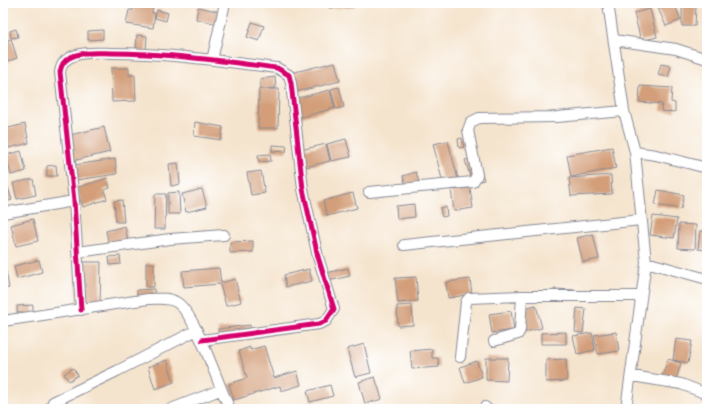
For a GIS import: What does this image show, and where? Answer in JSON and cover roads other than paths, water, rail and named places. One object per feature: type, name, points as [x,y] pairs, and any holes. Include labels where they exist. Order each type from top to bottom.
[{"type":"street","points":[[212,60],[225,3]]},
{"type":"street","points":[[608,3],[624,111],[635,152],[646,262],[632,376],[626,409]]},
{"type":"street","points":[[614,40],[676,49],[707,59]]},
{"type":"street","points":[[81,310],[74,201],[60,80],[62,63],[70,57],[86,53],[167,55],[277,68],[289,75],[303,189],[318,258],[334,309],[326,321],[318,324],[202,340]]},
{"type":"street","points":[[369,192],[473,182],[477,175],[468,130],[471,122],[479,118],[557,117],[624,111]]},
{"type":"street","points":[[635,152],[656,155],[707,168]]},
{"type":"street","points":[[3,213],[74,201]]},
{"type":"street","points":[[404,245],[641,220]]},
{"type":"street","points":[[78,252],[170,239],[224,235]]},
{"type":"street","points":[[646,262],[707,279]]},
{"type":"street","points":[[460,357],[466,302],[469,298],[522,296],[641,296]]},
{"type":"street","points":[[494,341],[518,334],[520,330],[522,296]]},
{"type":"street","points":[[3,321],[164,299],[175,301],[182,306],[202,340],[220,390],[230,409]]},
{"type":"street","points":[[51,409],[51,404],[53,402],[196,330]]},
{"type":"street","points":[[632,376],[681,384],[707,394]]},
{"type":"street","points":[[171,409],[220,390]]}]
